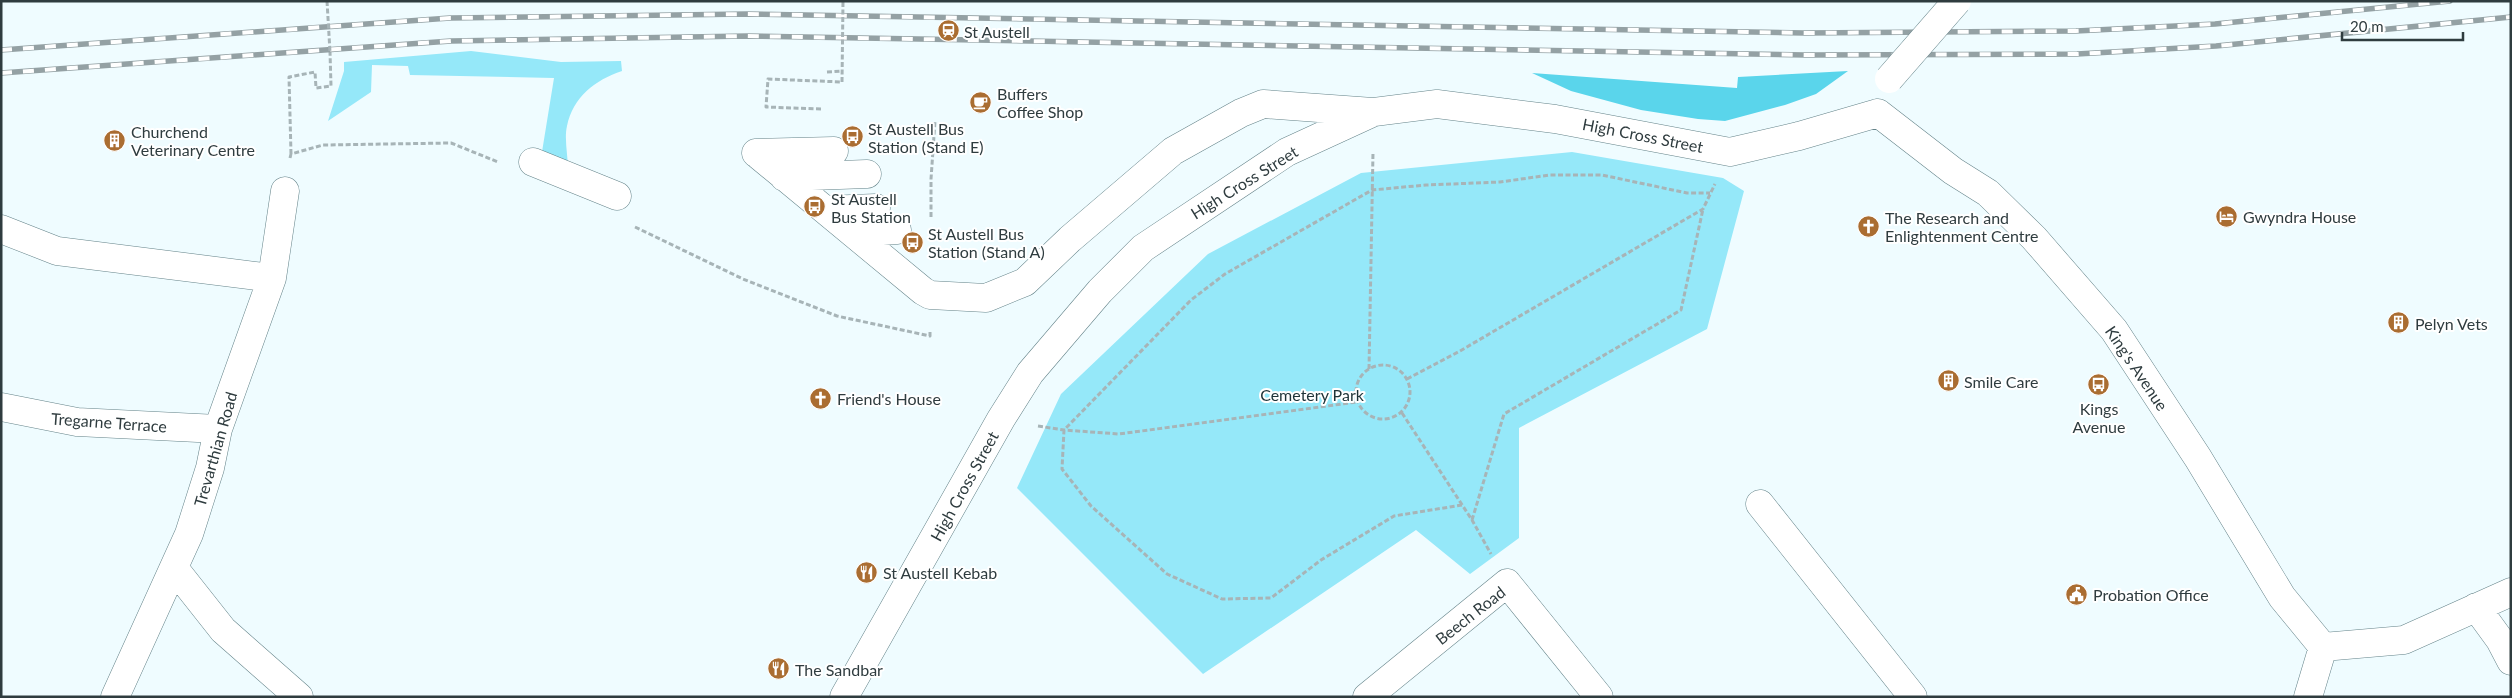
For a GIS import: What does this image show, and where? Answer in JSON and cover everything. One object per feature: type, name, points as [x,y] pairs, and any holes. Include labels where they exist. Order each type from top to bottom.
[{"type":"street","points":[[1878,113],[1889,80],[1957,1]]},
{"type":"street","points":[[834,151],[756,153],[923,291],[930,295],[986,298],[1025,282],[1070,239],[1173,151],[1241,113],[1264,104],[1374,112]]},
{"type":"street","name":"High Cross Street","points":[[844,697],[1030,373],[1100,291],[1143,248],[1287,152],[1374,112],[1437,104],[1555,119],[1730,152],[1799,136],[1878,113]]},
{"type":"street","name":"King's Avenue","points":[[1878,113],[1953,171],[1988,193],[2034,238],[2114,330],[2198,458],[2282,597],[2323,647]]},
{"type":"street","points":[[533,162],[617,196]]},
{"type":"street","points":[[784,177],[867,174]]},
{"type":"street","name":"Trevarthian Road","points":[[115,697],[198,511],[218,428],[272,278],[285,191]]},
{"type":"street","points":[[826,210],[876,208]]},
{"type":"street","points":[[1,230],[57,252],[272,278]]},
{"type":"street","points":[[853,233],[897,230]]},
{"type":"street","points":[[881,257],[911,258]]},
{"type":"street","name":"Tregarne Terrace","points":[[1,406],[77,422],[218,428]]},
{"type":"street","points":[[1760,504],[1912,697]]},
{"type":"street","points":[[174,568],[223,630],[299,697]]},
{"type":"street","name":"Beech Road","points":[[1367,697],[1507,583],[1599,697]]},
{"type":"street","points":[[2308,697],[2323,647],[2404,640],[2511,592]]},
{"type":"street","points":[[2476,607],[2500,640],[2511,660]]},
{"type":"path","points":[[291,154],[289,77],[315,72],[316,88],[331,86],[327,1]]},
{"type":"path","points":[[821,109],[766,107],[768,79],[842,82],[843,1]]},
{"type":"path","points":[[827,72],[842,72]]},
{"type":"path","points":[[931,226],[931,180],[935,121]]},
{"type":"path","points":[[1472,520],[1504,414],[1682,310],[1703,209],[1730,152]]},
{"type":"path","points":[[1462,505],[1394,516],[1321,560],[1270,598],[1222,599],[1167,574],[1091,506],[1062,468],[1064,430],[1191,300],[1225,274],[1372,190],[1426,185],[1500,182],[1550,175],[1593,175],[1687,193],[1710,193]]},
{"type":"path","points":[[1369,369],[1372,190]]},
{"type":"path","points":[[1407,379],[1460,351],[1703,209]]},
{"type":"path","points":[[1379,365],[1390,366],[1400,371],[1407,379],[1410,397],[1402,413],[1382,420],[1372,417],[1363,411],[1357,402],[1356,390],[1360,378],[1369,369],[1379,365]]},
{"type":"path","points":[[1002,419],[1064,430],[1119,434],[1357,402]]},
{"type":"path","points":[[1402,413],[1472,520],[1507,583]]},
{"type":"green space","points":[[471,51],[561,62],[621,61],[622,71],[594,85],[574,106],[566,131],[568,169],[541,158],[554,78],[410,75],[408,66],[372,65],[371,92],[328,121],[344,71],[344,62]]},
{"type":"green space","name":"Cemetery Park","points":[[1572,152],[1723,178],[1744,191],[1707,329],[1519,428],[1519,538],[1470,574],[1416,530],[1203,674],[1017,488],[1061,394],[1208,254],[1361,173]]},
{"type":"shaded area","points":[[1848,71],[1816,94],[1785,105],[1725,121],[1698,119],[1641,110],[1571,91],[1532,73],[1737,88],[1738,77]]},
{"type":"railway","points":[[1,50],[450,18],[747,14],[1804,33],[2076,31],[2215,24],[2450,1]]},
{"type":"railway","points":[[1,73],[451,41],[747,36],[1805,55],[2077,54],[2216,46],[2511,17]]},
{"type":"place","name":"St Austell","points":[[948,31]]},
{"type":"place","name":"Buffers Coffee Shop","points":[[981,102]]},
{"type":"place","name":"St Austell Bus Station (Stand E)","points":[[852,137]]},
{"type":"place","name":"Churchend Veterinary Centre","points":[[115,140]]},
{"type":"place","name":"St Austell Bus Station","points":[[815,207]]},
{"type":"place","name":"Gwyndra House","points":[[2227,216]]},
{"type":"place","name":"The Research and Enlightenment Centre","points":[[1869,226]]},
{"type":"place","name":"St Austell Bus Station (Stand A)","points":[[912,242]]},
{"type":"place","name":"Pelyn Vets","points":[[2399,323]]},
{"type":"place","name":"Smile Care","points":[[1948,381]]},
{"type":"place","name":"Kings Avenue","points":[[2099,384]]},
{"type":"place","name":"Friend's House","points":[[821,398]]},
{"type":"place","name":"St Austell Kebab","points":[[867,572]]},
{"type":"place","name":"Probation Office","points":[[2077,594]]},
{"type":"place","name":"The Sandbar","points":[[779,669]]}]
